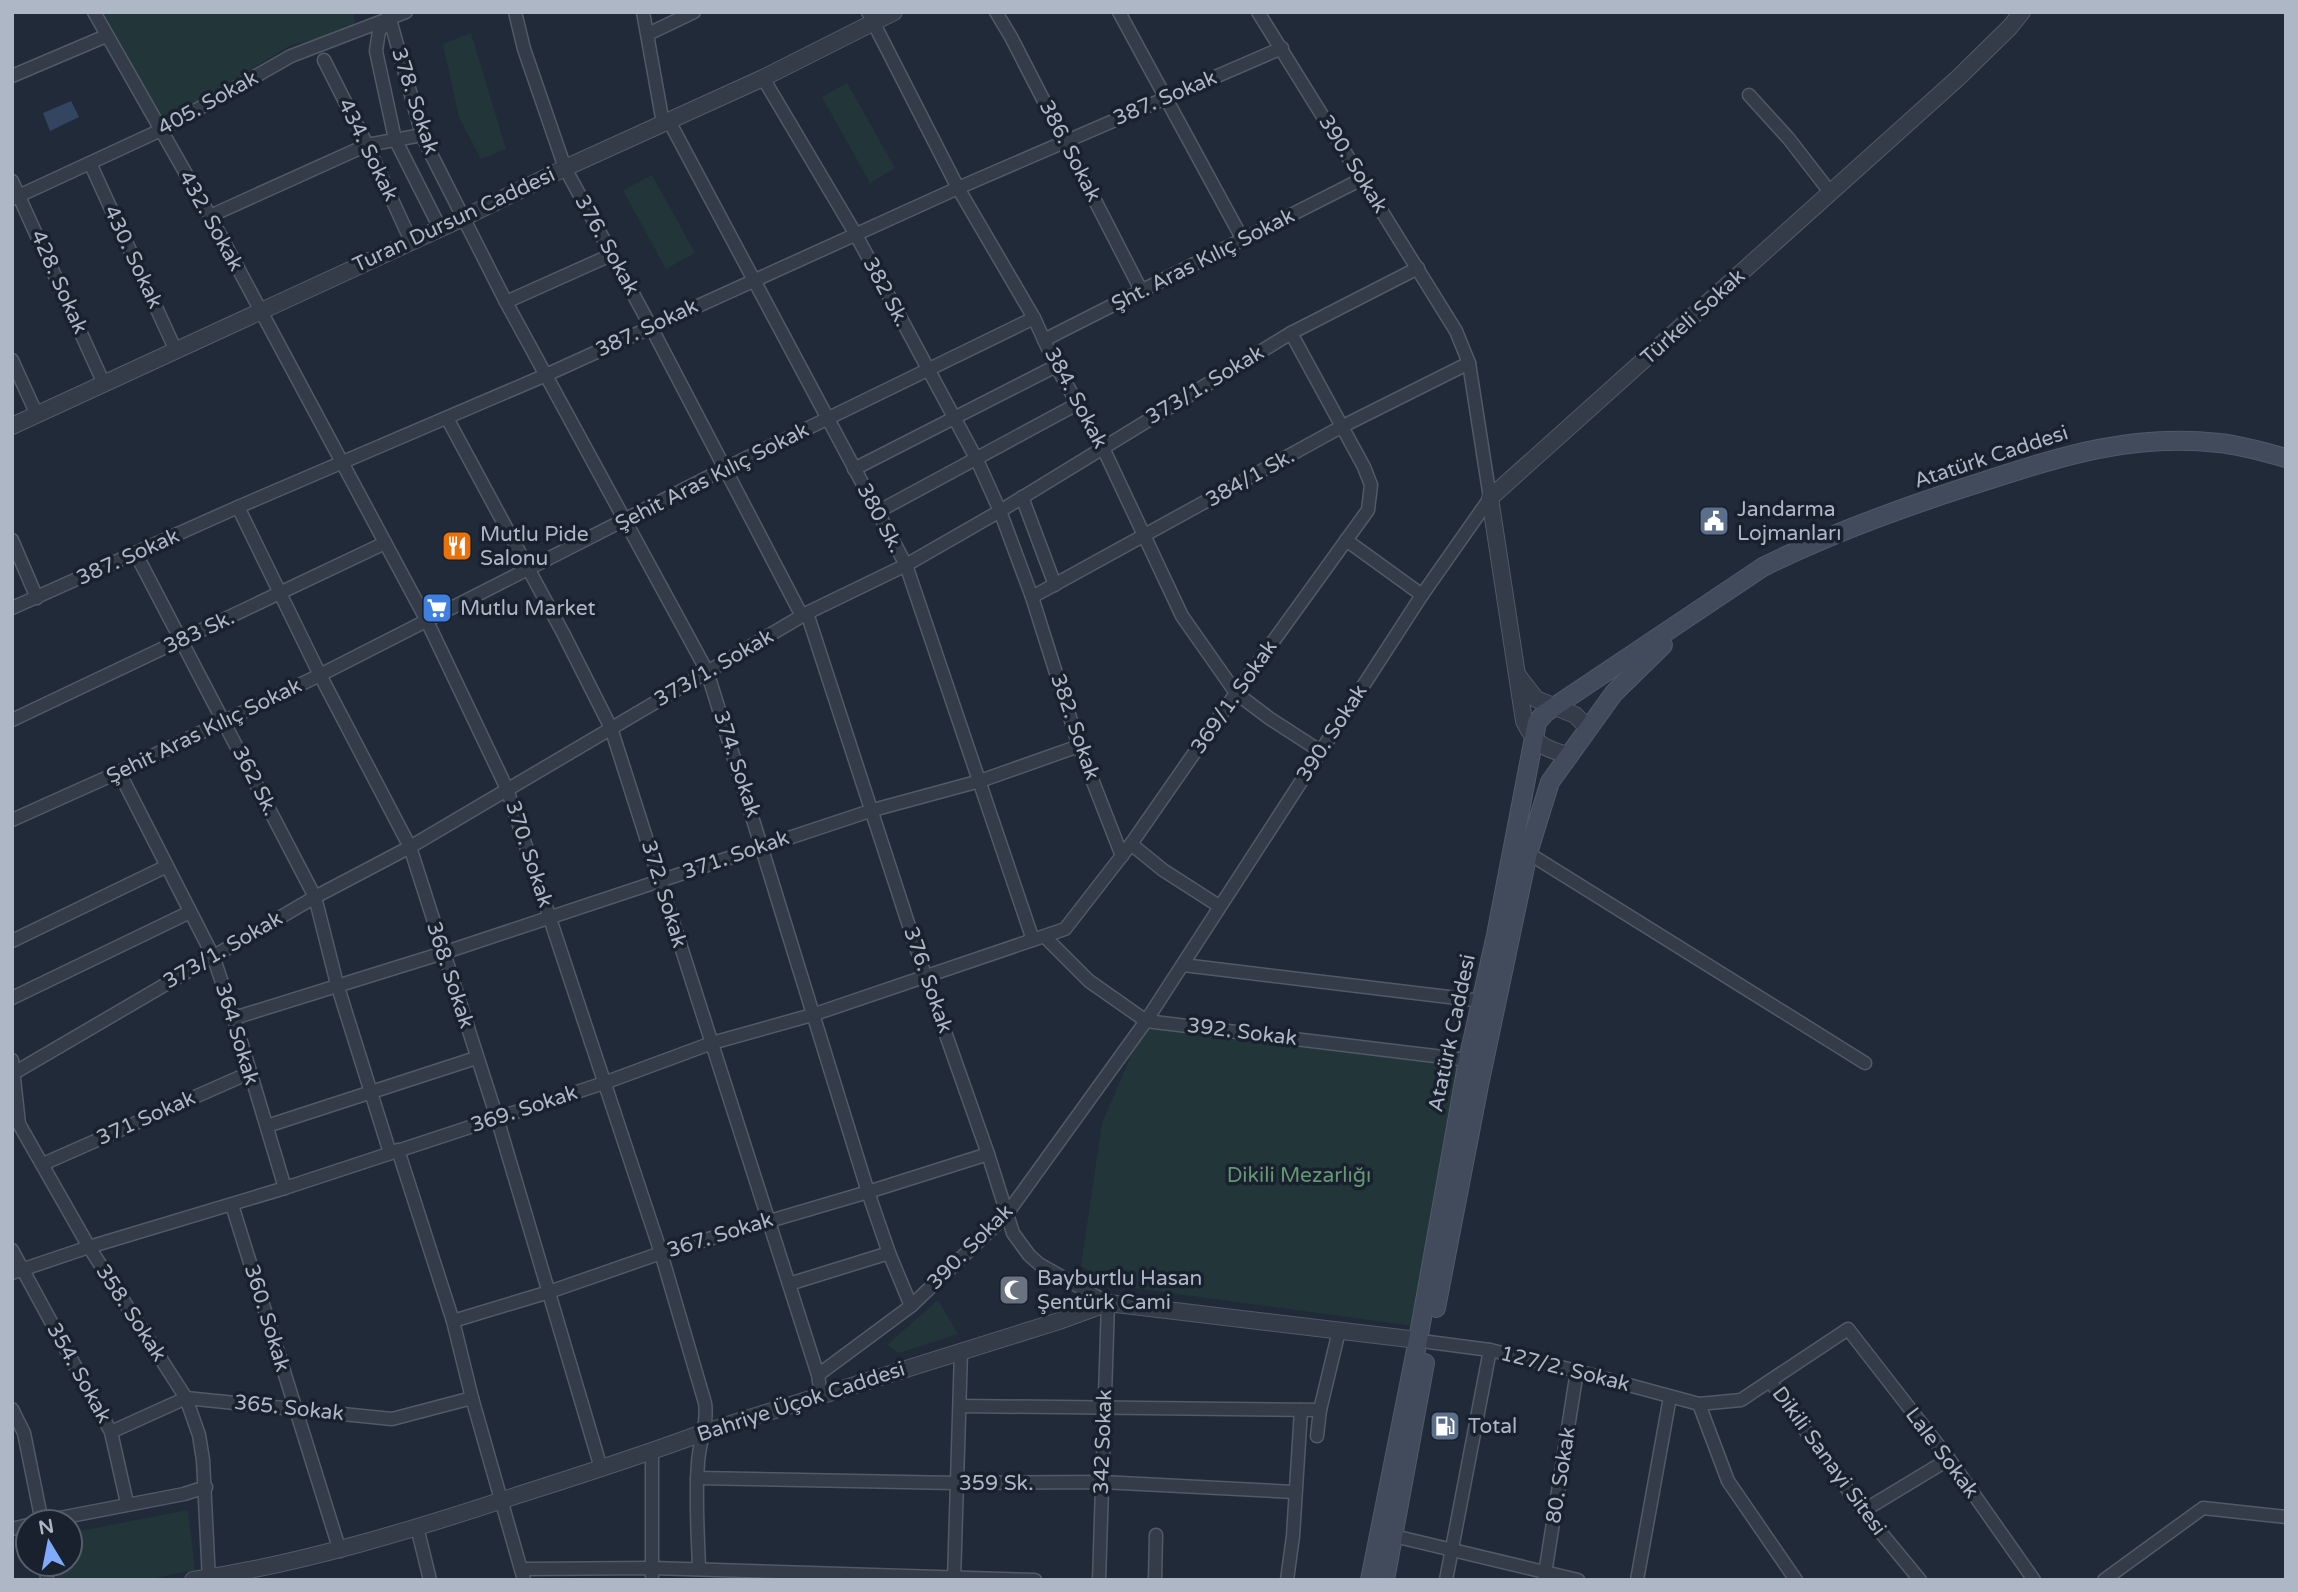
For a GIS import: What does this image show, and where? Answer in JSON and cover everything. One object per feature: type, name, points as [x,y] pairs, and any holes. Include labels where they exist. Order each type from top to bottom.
[{"type":"main road","name":"Atatürk Caddesi","points":[[1385,1580],[1468,1059],[1482,1001],[1533,740],[1537,723],[1545,713],[1763,567],[1858,524],[2054,459],[2101,447],[2146,441],[2220,443],[2286,458]]},
{"type":"main road","name":"Atatürk Caddesi","points":[[1370,1580],[1528,853],[1550,782],[1614,693],[1668,639],[1727,591]]},
{"type":"street","name":"432. Sokak","points":[[94,12],[210,216],[260,312]]},
{"type":"street","name":"405. Sokak","points":[[16,198],[161,130],[291,56],[389,16],[406,12]]},
{"type":"street","name":"376. Sokak","points":[[515,12],[524,49],[565,167],[804,615],[873,810],[926,978],[989,1153],[1006,1216],[1019,1243],[1039,1264],[1108,1303]]},
{"type":"street","name":"380 Sk.","points":[[643,12],[666,122],[754,278],[906,565],[1039,938]]},
{"type":"street","points":[[648,34],[694,12]]},
{"type":"street","name":"Turan Dursun Caddesi","points":[[12,426],[463,218],[565,167],[764,78],[870,17],[894,12]]},
{"type":"street","name":"386. Sokak","points":[[996,12],[1142,292]]},
{"type":"street","points":[[1119,12],[1243,240]]},
{"type":"street","name":"390. Sokak","points":[[818,1375],[911,1306],[1006,1216],[1146,1021],[1422,595],[1490,498],[1469,363],[1456,331],[1258,12]]},
{"type":"street","name":"Türkeli Sokak","points":[[1490,498],[1958,78],[2022,12]]},
{"type":"street","points":[[389,16],[379,32],[376,51],[395,139],[440,228]]},
{"type":"street","name":"378. Sokak","points":[[389,16],[422,135],[463,218]]},
{"type":"street","name":"384. Sokak","points":[[870,17],[958,188],[1034,318],[1056,366],[1103,448],[1182,616],[1236,693],[1320,751]]},
{"type":"street","points":[[12,76],[106,36]]},
{"type":"street","name":"387. Sokak","points":[[12,608],[238,507],[547,375],[855,233],[1282,48]]},
{"type":"street","name":"434. Sokak","points":[[324,60],[411,241]]},
{"type":"street","name":"382 Sk.","points":[[764,78],[855,233],[976,460],[1000,511]]},
{"type":"street","points":[[1749,95],[1789,139],[1830,192]]},
{"type":"street","points":[[210,216],[367,145],[422,135]]},
{"type":"street","name":"430. Sokak","points":[[90,163],[176,351]]},
{"type":"street","name":"Şht. Aras Kılıç Sokak","points":[[1044,340],[1362,179]]},
{"type":"street","name":"428. Sokak","points":[[12,181],[16,198],[104,384]]},
{"type":"street","name":"374. Sokak","points":[[463,218],[707,671],[763,845],[812,1015],[868,1192],[911,1306]]},
{"type":"street","points":[[506,302],[611,255]]},
{"type":"street","name":"373/1. Sokak","points":[[13,1073],[315,897],[410,847],[804,615],[906,565],[1000,511],[1291,333],[1418,268]]},
{"type":"street","name":"370. Sokak","points":[[260,312],[426,620],[507,789],[661,1253],[705,1403],[705,1432],[697,1478],[699,1569]]},
{"type":"street","name":"Şehit Aras Kılıç Sokak","points":[[12,820],[225,722],[726,468],[1034,318]]},
{"type":"street","name":"369/1. Sokak","points":[[1039,938],[1058,933],[1072,924],[1368,510],[1371,485],[1291,333]]},
{"type":"street","points":[[12,360],[37,415]]},
{"type":"street","name":"384/1 Sk.","points":[[1032,597],[1341,427],[1469,363]]},
{"type":"street","points":[[854,469],[1056,366]]},
{"type":"street","points":[[879,511],[1079,403]]},
{"type":"street","name":"372. Sokak","points":[[447,418],[611,728],[818,1375],[821,1395]]},
{"type":"street","points":[[1022,497],[1055,585]]},
{"type":"street","points":[[1490,498],[1524,721],[1533,740],[1547,749],[1570,756]]},
{"type":"street","name":"368. Sokak","points":[[238,507],[320,675],[410,847],[497,1118],[601,1468]]},
{"type":"street","name":"382. Sokak","points":[[1000,511],[1032,597],[1079,746],[1122,856]]},
{"type":"street","points":[[12,540],[37,598]]},
{"type":"street","points":[[1346,540],[1422,595]]},
{"type":"street","name":"383 Sk.","points":[[12,720],[385,543]]},
{"type":"street","name":"362 Sk.","points":[[136,554],[315,897],[337,984],[371,1091],[453,1321],[522,1575]]},
{"type":"street","points":[[1516,672],[1536,699],[1575,715],[1588,728]]},
{"type":"street","name":"371. Sokak","points":[[234,1018],[443,953],[873,810],[981,781],[1079,746]]},
{"type":"street","name":"364 Sokak","points":[[119,772],[213,956],[285,1188]]},
{"type":"street","points":[[1131,844],[1163,870],[1219,906]]},
{"type":"street","points":[[1528,853],[1865,1063]]},
{"type":"street","points":[[12,941],[167,866]]},
{"type":"street","points":[[12,998],[190,912]]},
{"type":"street","name":"369. Sokak","points":[[17,1271],[285,1188],[604,1083],[712,1043],[812,1015],[1039,938]]},
{"type":"street","name":"392. Sokak","points":[[1039,938],[1089,981],[1146,1021],[1468,1059]]},
{"type":"street","points":[[1183,965],[1482,1001]]},
{"type":"street","points":[[267,1126],[476,1058]]},
{"type":"street","name":"358. Sokak","points":[[12,1060],[16,1126],[43,1164],[89,1247],[186,1398],[199,1435],[206,1487],[204,1579]]},
{"type":"street","name":"371 Sokak","points":[[43,1164],[249,1073]]},
{"type":"street","name":"367. Sokak","points":[[453,1321],[550,1292],[661,1253],[989,1153]]},
{"type":"street","name":"360. Sokak","points":[[232,1205],[340,1550]]},
{"type":"street","name":"354. Sokak","points":[[12,1250],[17,1271],[111,1432],[127,1503]]},
{"type":"street","points":[[789,1284],[889,1253]]},
{"type":"street","name":"Bahriye Üçok Caddesi","points":[[204,1579],[340,1550],[417,1527],[1108,1303],[1424,1341]]},
{"type":"street","name":"342 Sokak","points":[[1099,1580],[1108,1303]]},
{"type":"street","name":"Dikili Sanayi Sitesi","points":[[1847,1329],[1770,1381],[1863,1511],[1920,1580]]},
{"type":"street","name":"Lale Sokak","points":[[1847,1329],[1949,1459],[2034,1580]]},
{"type":"street","points":[[1317,1436],[1320,1410],[1339,1331]]},
{"type":"street","name":"127/2. Sokak","points":[[1424,1341],[1490,1350],[1699,1404],[1741,1400],[1770,1381]]},
{"type":"street","points":[[1446,1580],[1490,1350]]},
{"type":"street","points":[[954,1578],[961,1351]]},
{"type":"street","name":"80. Sokak","points":[[1545,1576],[1577,1371]]},
{"type":"street","points":[[1637,1580],[1670,1397]]},
{"type":"street","name":"365. Sokak","points":[[111,1432],[186,1398],[392,1419],[472,1398]]},
{"type":"street","points":[[1699,1404],[1728,1480],[1796,1580]]},
{"type":"street","points":[[960,1406],[1320,1410]]},
{"type":"street","points":[[12,1409],[24,1433],[38,1508]]},
{"type":"street","points":[[1287,1580],[1293,1536],[1301,1410]]},
{"type":"street","points":[[652,1451],[652,1574]]},
{"type":"street","points":[[1863,1511],[1949,1459]]},
{"type":"street","name":"359 Sk.","points":[[697,1478],[956,1483],[1102,1482],[1294,1492]]},
{"type":"street","points":[[84,1512],[184,1494],[206,1487]]},
{"type":"street","points":[[2104,1580],[2203,1508],[2286,1517]]},
{"type":"street","points":[[417,1527],[430,1580]]},
{"type":"street","points":[[1155,1580],[1156,1535]]},
{"type":"street","points":[[1394,1536],[1545,1576],[1578,1580]]},
{"type":"street","points":[[522,1575],[652,1574],[699,1569],[762,1576],[1035,1580]]},
{"type":"green space","points":[[104,12],[354,12],[355,29],[291,45],[163,123]]},
{"type":"green space","points":[[471,33],[506,149],[481,159],[459,117],[443,44]]},
{"type":"green space","points":[[847,83],[895,168],[870,183],[822,97]]},
{"type":"green space","points":[[652,175],[695,253],[666,269],[623,190]]},
{"type":"green space","name":"Dikili Mezarlığı","points":[[1146,1021],[1461,1059],[1414,1326],[1112,1285],[1081,1266],[1102,1123]]},
{"type":"green space","points":[[938,1300],[958,1334],[899,1353],[887,1345]]},
{"type":"green space","points":[[188,1510],[195,1570],[145,1580],[57,1580],[84,1578],[84,1530]]},
{"type":"water","points":[[71,101],[79,117],[50,131],[43,113]]},
{"type":"place","name":"Jandarma Lojmanları","points":[[1714,521]]},
{"type":"place","name":"Mutlu Pide Salonu","points":[[457,546]]},
{"type":"place","name":"Mutlu Market","points":[[437,608]]},
{"type":"place","name":"Bayburtlu Hasan Şentürk Cami","points":[[1014,1290]]},
{"type":"place","name":"Total","points":[[1445,1426]]}]
